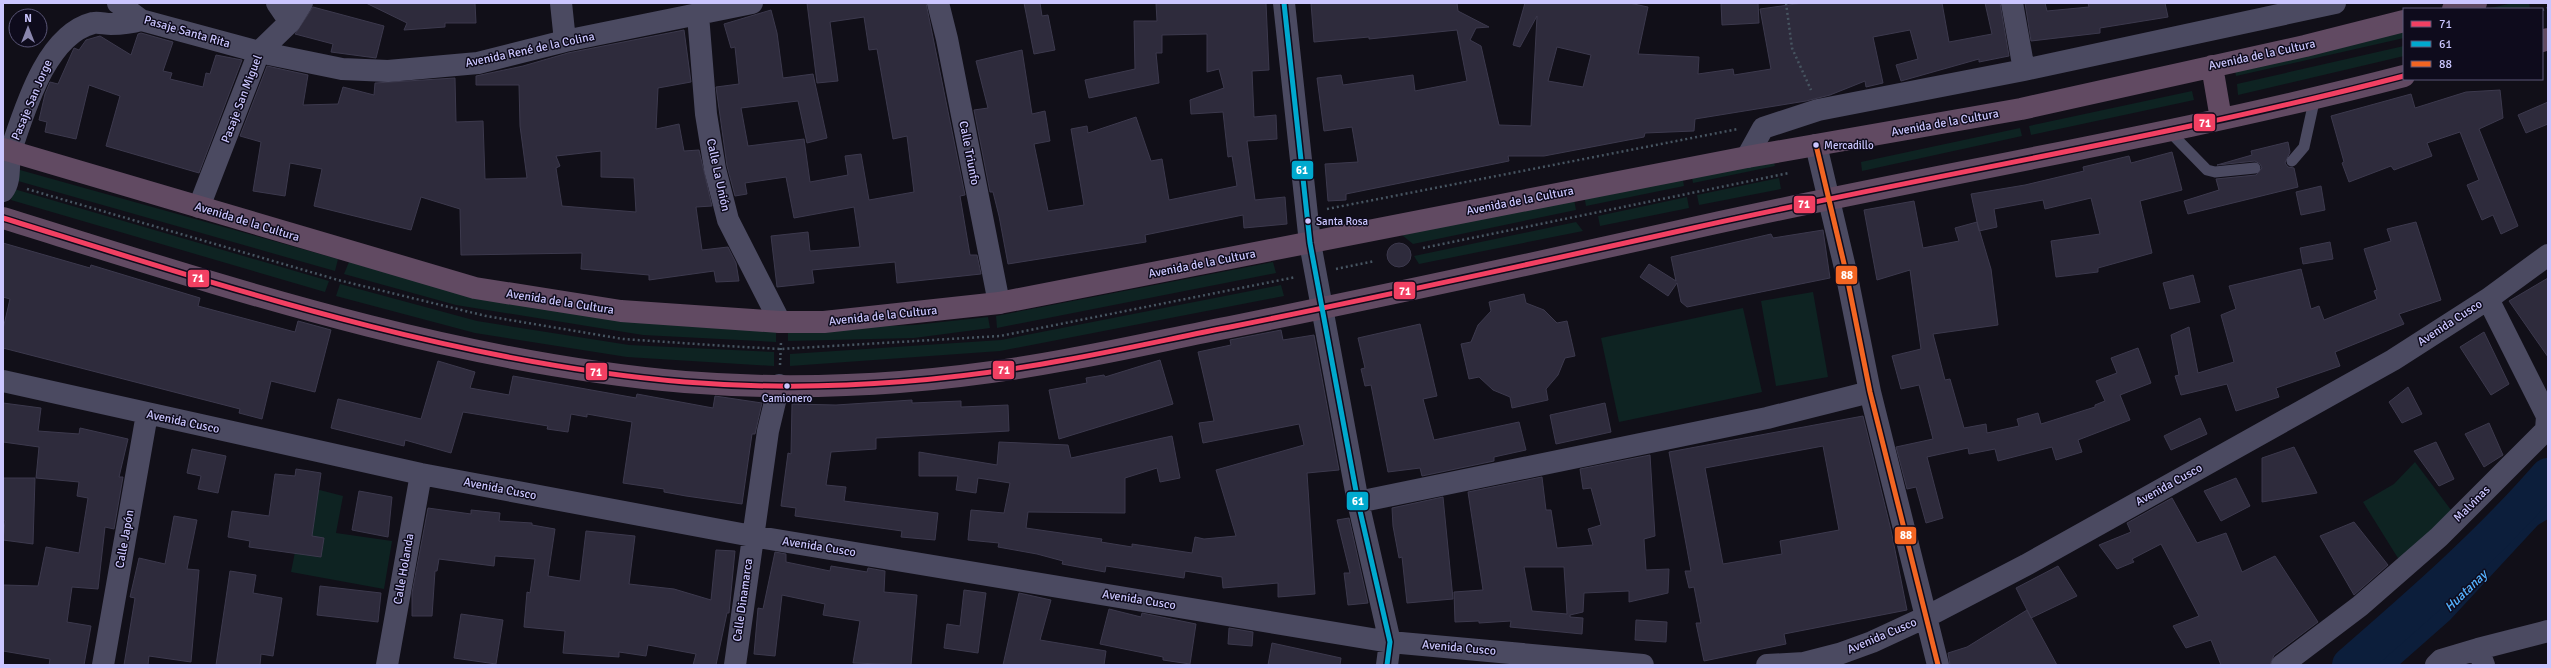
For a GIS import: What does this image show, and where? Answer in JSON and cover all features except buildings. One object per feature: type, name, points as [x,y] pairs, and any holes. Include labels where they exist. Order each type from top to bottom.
[{"type":"highway","points":[[2457,8],[2476,3]]},
{"type":"highway","name":"Avenida de la Cultura","points":[[7,150],[475,288],[621,311],[780,322],[824,322],[999,303],[1747,157],[2021,108],[2212,66],[2403,21]]},
{"type":"highway","points":[[2212,66],[2220,119]]},
{"type":"highway","points":[[3,218],[244,292],[413,337],[580,370],[687,382],[779,385],[883,383],[977,373],[1060,361],[1323,309],[1828,199],[2220,119],[2403,76]]},
{"type":"street","name":"Pasaje Santa Rita","points":[[118,3],[141,20],[259,52]]},
{"type":"street","points":[[277,3],[290,22]]},
{"type":"street","name":"Pasaje San Miguel","points":[[200,207],[259,52],[290,22],[302,3]]},
{"type":"street","points":[[561,3],[565,41]]},
{"type":"street","name":"Avenida René de la Colina","points":[[259,52],[342,69],[388,70],[478,64],[565,41],[752,3]]},
{"type":"street","name":"Calle Triunfo","points":[[938,3],[947,39],[999,303]]},
{"type":"street","points":[[1284,3],[1310,243],[1358,502],[1390,642],[1387,665]]},
{"type":"street","points":[[2012,3],[2024,70]]},
{"type":"street","points":[[1747,157],[1762,128],[1818,110],[2024,70],[2335,3]]},
{"type":"street","name":"Calle La Unión","points":[[698,15],[706,114],[715,169],[728,220],[780,322]]},
{"type":"street","name":"Pasaje San Jorge","points":[[3,191],[8,183],[7,150],[48,62],[69,35],[96,22],[127,24],[141,20]]},
{"type":"street","points":[[1816,145],[1846,272],[1870,392],[1938,665]]},
{"type":"street","name":"Avenida Cusco","points":[[1767,665],[1804,663],[1839,654],[1872,642],[1926,617],[2026,565],[2393,360],[2488,299],[2548,255]]},
{"type":"street","name":"Malvinas","points":[[2282,665],[2360,606],[2439,537],[2546,430],[2547,416],[2488,299]]},
{"type":"street","name":"Avenida Cusco","points":[[3,381],[421,474],[752,536],[1390,642],[1643,665]]},
{"type":"street","name":"Calle Dinamarca","points":[[735,665],[768,431],[779,385]]},
{"type":"street","points":[[1358,502],[1767,418],[1870,392]]},
{"type":"street","name":"Calle Japón","points":[[103,665],[147,414]]},
{"type":"street","name":"Calle Holanda","points":[[387,665],[421,474]]},
{"type":"street","points":[[2436,665],[2441,660],[2481,657],[2548,631]]},
{"type":"lane","points":[[2292,161],[2304,146],[2315,97]]},
{"type":"lane","points":[[2168,130],[2207,170],[2215,172],[2255,168]]},
{"type":"path","points":[[1786,3],[1792,48],[1818,110]]},
{"type":"path","points":[[1320,210],[1744,128]]},
{"type":"path","points":[[779,385],[780,322]]},
{"type":"green space","points":[[2513,3],[2529,3],[2530,8],[2490,8]]},
{"type":"green space","points":[[2403,27],[2403,38],[2236,76],[2234,64]]},
{"type":"green space","points":[[2403,46],[2403,56],[2238,95],[2237,84]]},
{"type":"green space","points":[[2192,91],[2194,100],[2031,135],[2029,126]]},
{"type":"green space","points":[[2020,128],[2022,136],[1862,171],[1861,162]]},
{"type":"green space","points":[[1772,156],[1775,166],[1693,183],[1691,172]]},
{"type":"green space","points":[[20,170],[338,259],[335,271],[18,181]]},
{"type":"green space","points":[[1682,175],[1684,186],[1586,206],[1584,195]]},
{"type":"green space","points":[[1779,178],[1781,189],[1699,205],[1697,195]]},
{"type":"green space","points":[[14,189],[329,281],[325,292],[11,200]]},
{"type":"green space","points":[[1687,197],[1689,208],[1600,226],[1598,216]]},
{"type":"green space","points":[[1574,199],[1576,210],[1413,244],[1402,235]]},
{"type":"green space","points":[[1576,222],[1583,231],[1419,264],[1414,256]]},
{"type":"green space","points":[[349,262],[459,293],[776,330],[776,342],[643,335],[456,305],[344,274]]},
{"type":"green space","points":[[1273,262],[1276,273],[997,328],[996,316]]},
{"type":"green space","points":[[340,284],[477,321],[629,345],[774,352],[774,366],[627,357],[475,333],[336,296]]},
{"type":"green space","points":[[1281,285],[1284,296],[1000,351],[790,366],[790,354],[1001,340]]},
{"type":"green space","points":[[1813,292],[1828,377],[1776,386],[1761,301]]},
{"type":"green space","points":[[1743,308],[1762,392],[1619,422],[1601,338]]},
{"type":"green space","points":[[988,317],[990,328],[914,338],[788,341],[788,330],[914,325]]},
{"type":"green space","points":[[2415,462],[2454,514],[2401,563],[2363,502],[2394,484]]},
{"type":"green space","points":[[308,487],[343,496],[336,533],[392,541],[384,589],[291,572]]},
{"type":"water","name":"Huatanay","points":[[2548,476],[2548,519],[2538,525],[2450,620],[2399,665],[2350,665],[2427,597],[2477,550]]},
{"type":"waterway","points":[[2350,665],[2427,597],[2477,550],[2548,476]]},
{"type":"transit line","name":"61","points":[[1284,3],[1310,243],[1358,502],[1390,642],[1387,665]]},
{"type":"transit line","name":"71","points":[[3,218],[255,295],[425,340],[511,358],[598,372],[685,382],[780,386],[876,383],[971,375],[1108,352],[1521,266],[1871,190],[2138,137],[2316,98],[2403,76]]},
{"type":"transit line","name":"88","points":[[1816,145],[1846,272],[1870,392],[1938,665]]},
{"type":"place","name":"Mercadillo","points":[[1816,145]]},
{"type":"place","name":"Santa Rosa","points":[[1308,221]]},
{"type":"place","name":"Camionero","points":[[787,386]]}]
